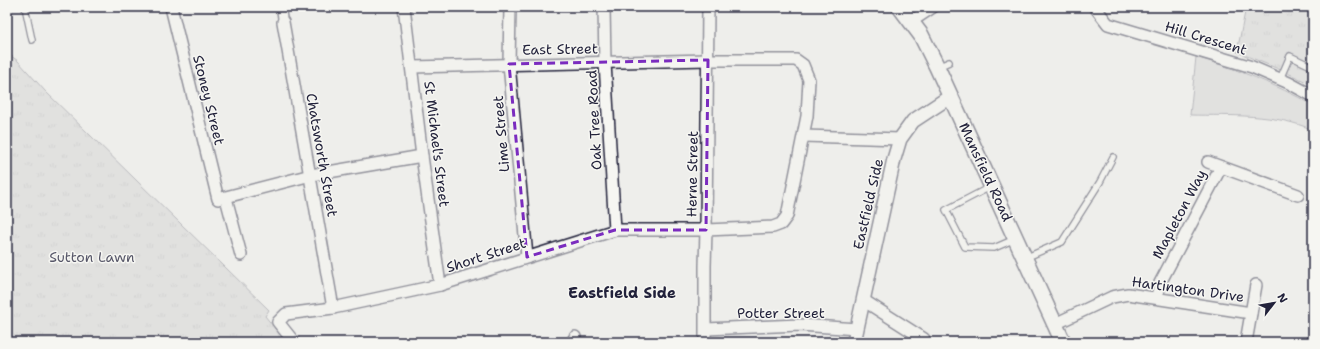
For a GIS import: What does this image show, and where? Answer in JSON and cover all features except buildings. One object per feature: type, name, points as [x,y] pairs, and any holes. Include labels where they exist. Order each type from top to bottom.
[{"type":"main road","name":"Mansfield Road","points":[[900,7],[943,64],[951,96],[1063,342]]},
{"type":"street","name":"Stoney Street","points":[[171,7],[222,198],[241,255]]},
{"type":"street","name":"Chatsworth Street","points":[[281,7],[333,308]]},
{"type":"street","name":"St Michael's Street","points":[[404,7],[422,156],[440,285]]},
{"type":"street","name":"Lime Street","points":[[510,7],[509,64],[527,257]]},
{"type":"street","name":"Oak Tree Road","points":[[604,7],[605,63],[615,230]]},
{"type":"street","name":"Herne Street","points":[[706,342],[704,266],[706,230],[708,7]]},
{"type":"street","points":[[912,21],[933,7]]},
{"type":"street","name":"Hill Crescent","points":[[1095,7],[1108,24],[1252,67],[1313,96]]},
{"type":"street","name":"East Street","points":[[412,67],[708,60],[796,60],[803,65],[809,80],[807,116],[804,136]]},
{"type":"street","name":"Eastfield Side","points":[[854,342],[894,159],[900,139],[912,121],[951,96]]},
{"type":"street","points":[[804,136],[900,139]]},
{"type":"street","name":"Short Street","points":[[294,342],[278,322],[286,314],[333,308],[440,285],[615,230],[706,230],[773,227],[781,224],[787,216],[804,136]]},
{"type":"street","points":[[222,198],[311,175],[422,156]]},
{"type":"street","name":"Mapleton Way","points":[[1208,162],[1298,195]]},
{"type":"street","name":"Mapleton Way","points":[[1157,297],[1160,283],[1221,167]]},
{"type":"street","points":[[1246,342],[1256,284]]},
{"type":"street","name":"Hartington Drive","points":[[1055,324],[1112,297],[1128,294],[1157,297],[1251,313]]},
{"type":"street","points":[[863,300],[924,339]]},
{"type":"street","name":"Potter Street","points":[[706,329],[800,325],[857,329]]},
{"type":"lane","points":[[25,7],[32,40]]},
{"type":"lane","points":[[1280,79],[1290,56],[1313,67]]},
{"type":"lane","points":[[1025,258],[1062,242],[1100,182],[1112,156]]},
{"type":"lane","points":[[992,186],[946,210],[965,247],[994,248],[1016,238]]},
{"type":"highlighted area","points":[[708,60],[706,230],[615,230],[527,257],[509,64]]},
{"type":"green space","points":[[1246,7],[1313,7],[1313,85],[1237,52]]},
{"type":"green space","name":"Sutton Lawn","points":[[7,53],[18,61],[45,91],[269,310],[265,316],[286,342],[7,342]]},
{"type":"green space","points":[[1196,57],[1256,78],[1313,105],[1313,130],[1284,121],[1253,116],[1190,115]]},
{"type":"district","name":"Eastfield Side","points":[[622,293]]}]
